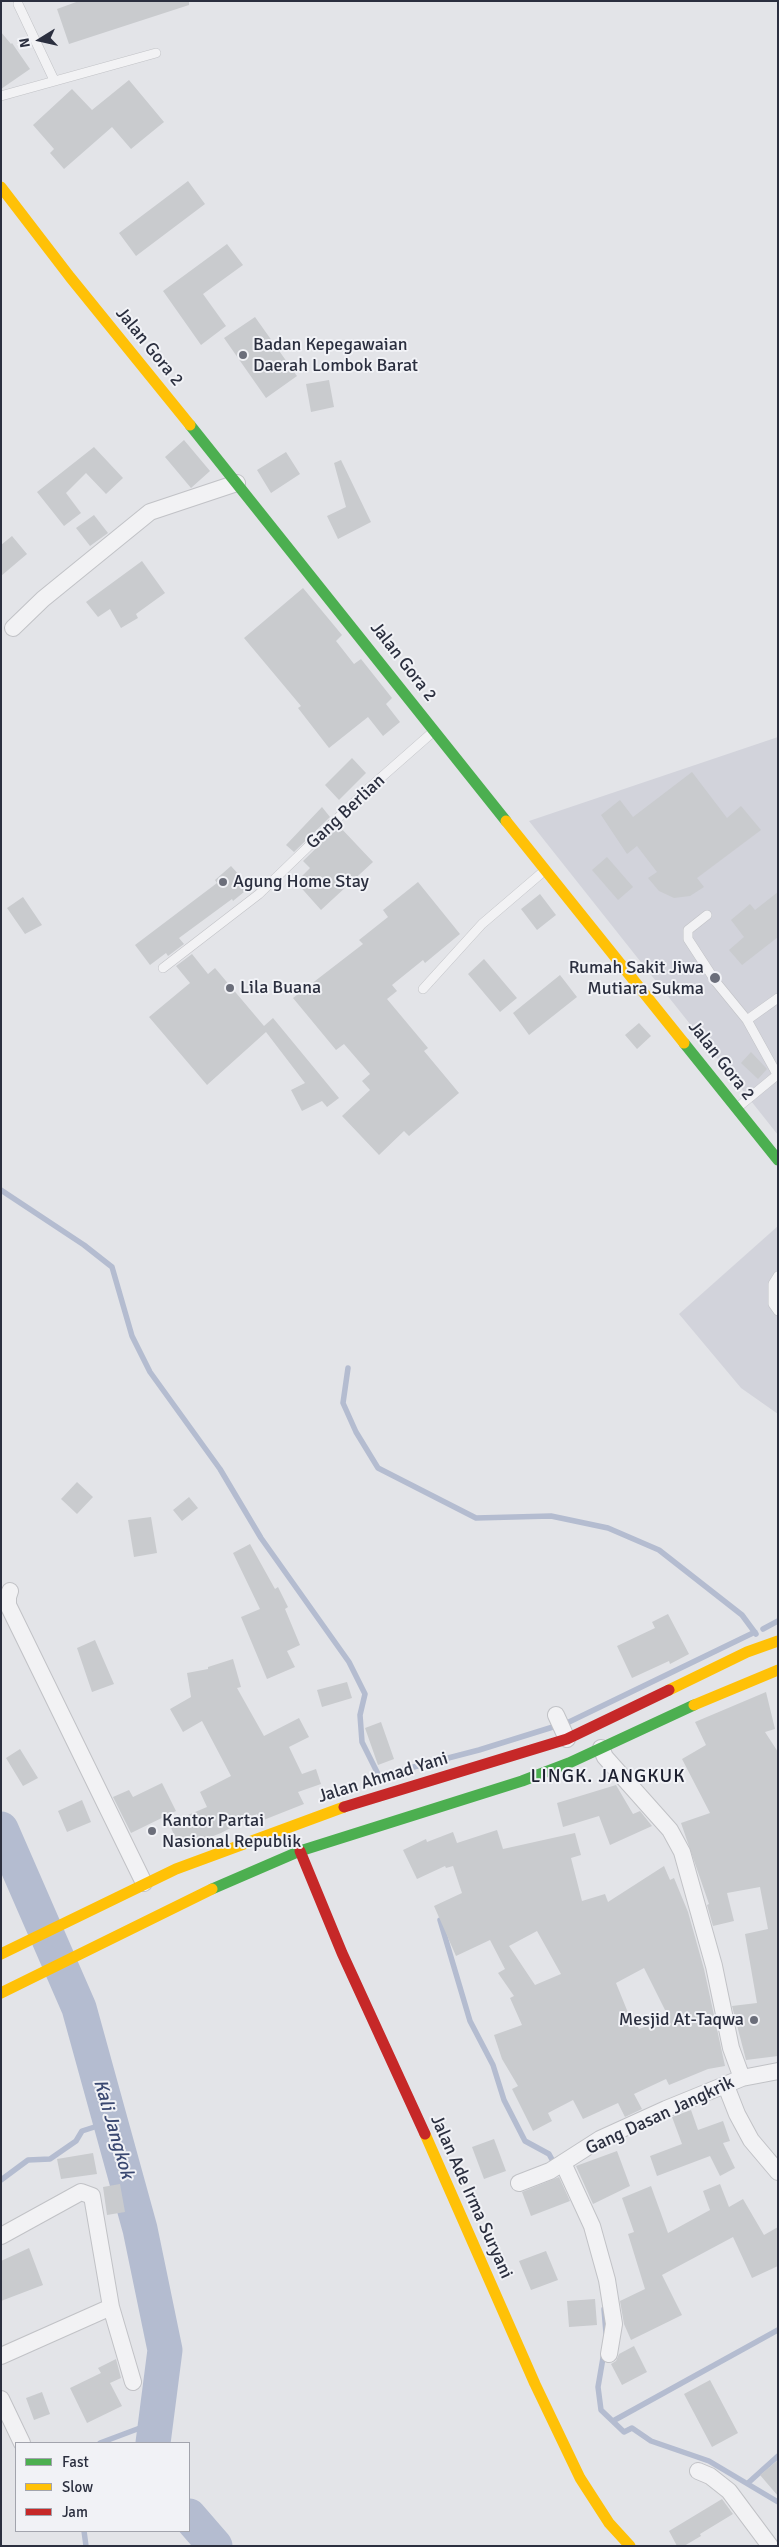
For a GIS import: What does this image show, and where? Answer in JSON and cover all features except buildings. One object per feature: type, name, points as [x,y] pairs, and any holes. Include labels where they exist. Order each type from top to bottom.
[{"type":"main road","name":"Jalan Gora 2","points":[[1,187],[70,277],[326,593],[544,870],[778,1160]]},
{"type":"main road","name":"Jalan Ahmad Yani","points":[[1,1954],[125,1892],[247,1841],[331,1811],[442,1779],[565,1734],[706,1686],[747,1652],[778,1642]]},
{"type":"main road","points":[[6,1989],[197,1895],[300,1851],[522,1781],[601,1748],[706,1686],[778,1670]]},
{"type":"main road","name":"Jalan Ade Irma Suryani","points":[[300,1851],[342,1953],[378,2029],[534,2384],[580,2478],[609,2523],[630,2546]]},
{"type":"street","points":[[13,628],[150,512],[237,483]]},
{"type":"street","points":[[10,1591],[8,1605],[144,1884]]},
{"type":"street","points":[[556,1715],[565,1734]]},
{"type":"street","points":[[601,1748],[605,1757],[670,1830],[682,1852],[714,1966],[731,2048],[742,2078]]},
{"type":"street","name":"Gang Dasan Jangkrik","points":[[519,2182],[557,2166],[600,2139],[666,2109],[742,2078],[778,2071]]},
{"type":"street","points":[[726,2086],[737,2114],[751,2140],[778,2172]]},
{"type":"street","points":[[557,2166],[592,2226],[607,2280],[614,2324],[610,2354]]},
{"type":"street","points":[[1,2236],[82,2192],[92,2196],[111,2307],[133,2382]]},
{"type":"street","points":[[1,2356],[111,2307]]},
{"type":"street","points":[[1,2399],[22,2442]]},
{"type":"street","points":[[698,2471],[710,2476],[729,2491],[770,2546]]},
{"type":"lane","points":[[18,4],[54,80]]},
{"type":"lane","points":[[1,96],[156,53]]},
{"type":"lane","name":"Gang Berlian","points":[[163,968],[259,894],[368,789],[434,731]]},
{"type":"lane","points":[[422,988],[476,930],[544,870]]},
{"type":"lane","points":[[707,915],[688,930],[688,939],[716,982],[748,1020],[778,1075],[736,1109]]},
{"type":"lane","points":[[748,1020],[778,998]]},
{"type":"lane","points":[[778,1276],[773,1284],[773,1304],[778,1311]]},
{"type":"shaded area","name":"Rumah Sakit Jiwa Mutiara Sukma","points":[[778,737],[778,1135],[529,821]]},
{"type":"shaded area","points":[[778,1226],[778,1414],[741,1388],[679,1314]]},
{"type":"waterway","points":[[1,1190],[84,1245],[112,1267],[132,1336],[150,1372],[220,1469],[261,1538],[349,1662],[365,1694],[360,1715],[362,1742],[379,1776],[479,1750],[569,1722],[755,1632]]},
{"type":"waterway","points":[[348,1368],[343,1403],[356,1432],[378,1468],[476,1518],[551,1516],[608,1528],[659,1550],[742,1615],[756,1634]]},
{"type":"waterway","points":[[763,1629],[778,1621]]},
{"type":"waterway","name":"Kali Jangkok","points":[[1,1829],[79,2008],[140,2229],[165,2350],[153,2442]]},
{"type":"waterway","points":[[440,1920],[470,2021],[493,2065],[504,2100],[525,2141],[549,2154],[555,2165]]},
{"type":"waterway","points":[[1,2180],[28,2160],[50,2159],[76,2141],[82,2131],[110,2122]]},
{"type":"waterway","points":[[604,2309],[606,2333]]},
{"type":"waterway","points":[[613,2421],[778,2330]]},
{"type":"waterway","points":[[604,2352],[598,2387],[601,2410],[624,2432],[632,2428],[651,2441],[709,2461],[778,2502]]},
{"type":"waterway","points":[[103,2442],[156,2422]]},
{"type":"waterway","points":[[748,2483],[778,2456]]},
{"type":"waterway","name":"Kali Jangkok","points":[[190,2517],[215,2546]]},
{"type":"waterway","points":[[84,2532],[86,2546]]},
{"type":"traffic: fast","points":[[190,425],[506,821]]},
{"type":"traffic: fast","points":[[684,1043],[778,1160]]},
{"type":"traffic: fast","points":[[212,1889],[300,1851],[522,1781],[569,1763],[694,1705]]},
{"type":"traffic: slow","points":[[1,187],[70,277],[190,425]]},
{"type":"traffic: slow","points":[[506,821],[684,1043]]},
{"type":"traffic: slow","points":[[669,1690],[747,1652],[778,1641]]},
{"type":"traffic: slow","points":[[694,1705],[778,1670]]},
{"type":"traffic: slow","points":[[1,1954],[176,1869],[344,1807]]},
{"type":"traffic: slow","points":[[1,1993],[212,1889]]},
{"type":"traffic: slow","points":[[425,2134],[535,2384],[580,2478],[609,2523],[630,2546]]},
{"type":"traffic: jam","points":[[344,1807],[567,1739],[669,1690]]},
{"type":"traffic: jam","points":[[300,1851],[342,1953],[425,2134]]},
{"type":"place","name":"Badan Kepegawaian Daerah Lombok Barat","points":[[243,355]]},
{"type":"place","name":"Agung Home Stay","points":[[223,882]]},
{"type":"place","name":"Rumah Sakit Jiwa Mutiara Sukma","points":[[715,978]]},
{"type":"place","name":"Lila Buana","points":[[230,988]]},
{"type":"place","name":"Kantor Partai Nasional Republik","points":[[152,1831]]},
{"type":"place","name":"Mesjid At-Taqwa","points":[[754,2020]]},
{"type":"district","name":"LINGK. JANGKUK","points":[[608,1777]]}]
